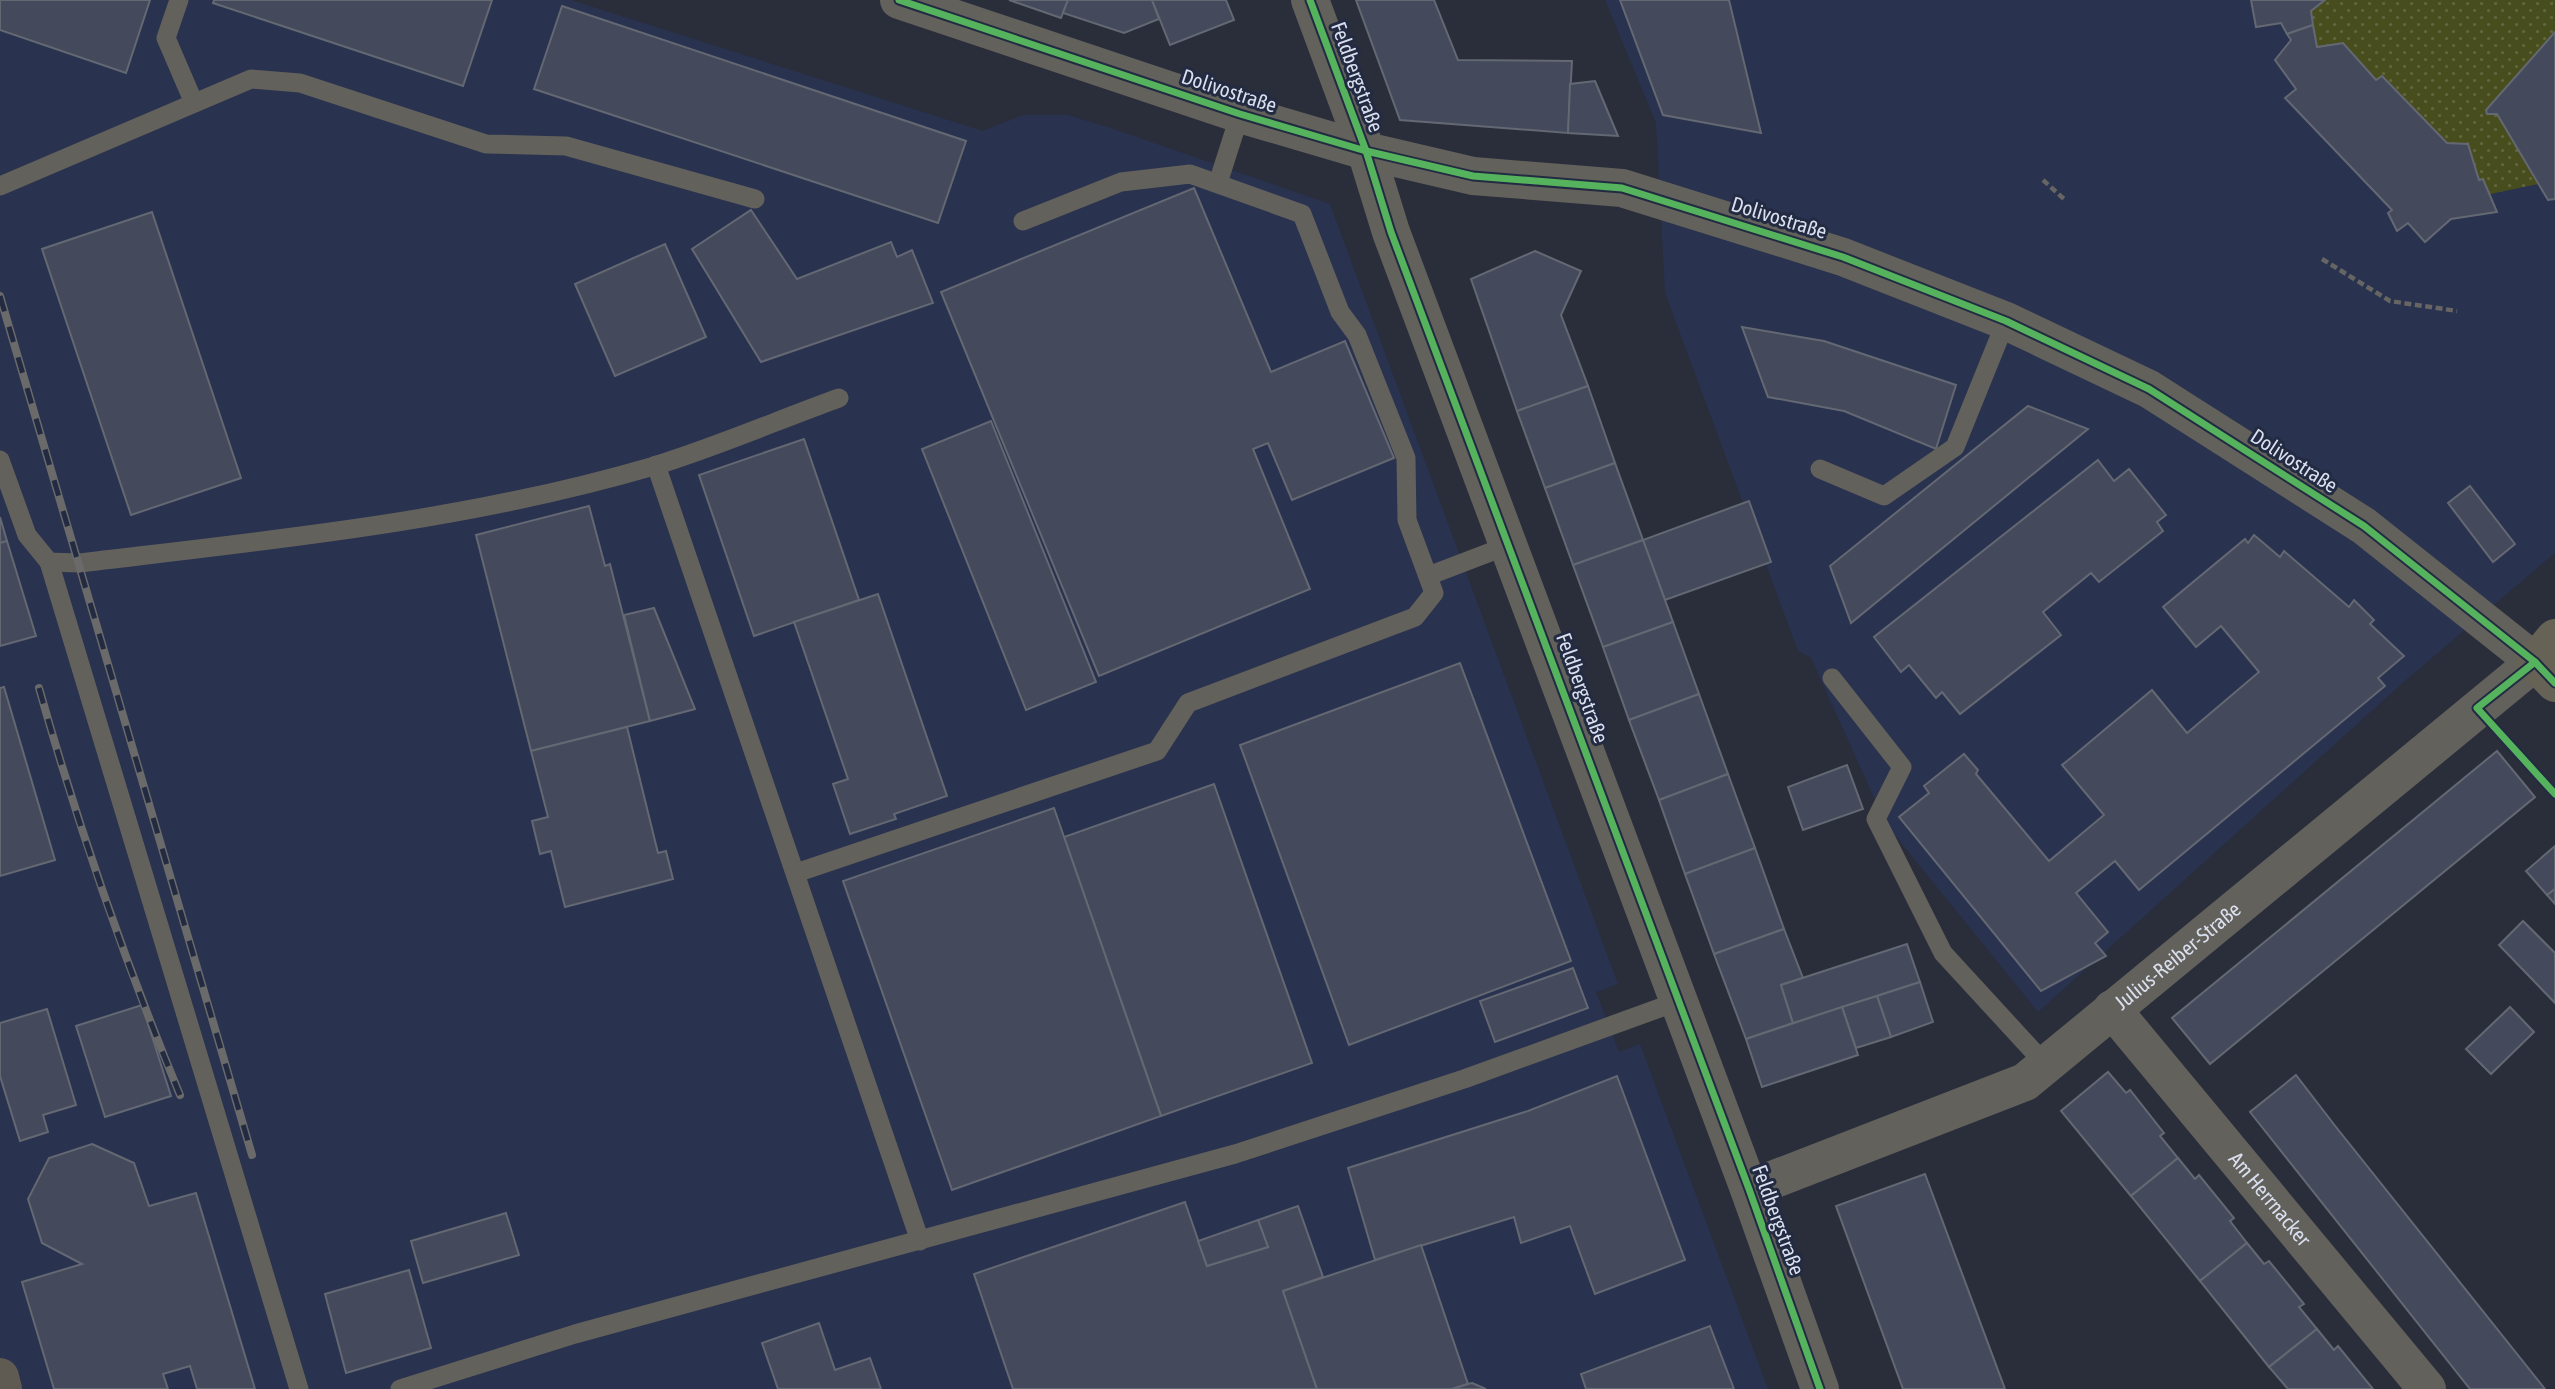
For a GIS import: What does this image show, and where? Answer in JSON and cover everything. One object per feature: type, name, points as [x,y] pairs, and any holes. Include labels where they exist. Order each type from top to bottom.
[{"type":"main road","points":[[0,1377],[4,1389]]},
{"type":"street","name":"Dolivostraße","points":[[899,0],[1240,114],[1366,151],[1474,176],[1622,188],[1843,257],[2006,321],[2149,389],[2364,526],[2550,661]]},
{"type":"street","name":"Feldbergstraße","points":[[1310,0],[1366,151],[1391,232],[1749,1189],[1820,1389]]},
{"type":"street","name":"Julius-Reiber-Straße","points":[[1749,1189],[2025,1082],[2112,1009],[2550,661]]},
{"type":"street","name":"Am Herrnacker","points":[[2112,1009],[2427,1389]]},
{"type":"lane","points":[[179,0],[166,38],[194,103]]},
{"type":"lane","points":[[0,186],[251,79],[300,83],[486,144],[566,146],[755,199]]},
{"type":"lane","points":[[1218,183],[1240,114]]},
{"type":"lane","points":[[796,873],[1157,751],[1188,703],[1415,617],[1434,593],[1407,520],[1406,458],[1357,335],[1340,312],[1302,214],[1190,174],[1121,182],[1023,221]]},
{"type":"lane","points":[[1820,469],[1884,496],[1955,447],[2006,321]]},
{"type":"lane","points":[[49,562],[79,563],[349,530],[547,493],[656,465],[839,398]]},
{"type":"lane","points":[[0,460],[27,534],[49,562],[299,1389]]},
{"type":"lane","points":[[656,465],[920,1241]]},
{"type":"lane","points":[[1428,576],[1509,545]]},
{"type":"lane","points":[[1832,678],[1902,767],[1876,818],[1943,953],[2045,1065]]},
{"type":"lane","points":[[400,1389],[575,1334],[1235,1154],[1464,1079],[1679,1001]]},
{"type":"path","points":[[2043,180],[2064,199]]},
{"type":"path","points":[[2322,260],[2390,300],[2457,310]]},
{"type":"shaded area","points":[[0,0],[571,0],[983,131],[1023,115],[1067,115],[1330,204],[1618,984],[1596,992],[1619,1052],[1640,1044],[1768,1389],[0,1389]]},
{"type":"shaded area","points":[[1605,0],[2555,0],[2555,553],[2406,680],[2038,1012],[1886,824],[1811,658],[1798,651],[1665,293],[1656,123]]},
{"type":"green space","points":[[2325,0],[2555,0],[2555,32],[2486,110],[2488,114],[2497,114],[2538,184],[2490,194],[2483,179],[2479,180],[2447,143],[2376,80],[2343,43],[2317,47],[2311,11]]},
{"type":"building","points":[[0,0],[150,0],[126,73],[0,30]]},
{"type":"building","points":[[214,0],[492,0],[463,86],[213,3]]},
{"type":"building","points":[[1009,0],[1068,0],[1061,18]]},
{"type":"building","points":[[1068,0],[1152,0],[1159,19],[1124,33],[1063,13]]},
{"type":"building","points":[[1152,0],[1226,0],[1234,20],[1170,45]]},
{"type":"building","points":[[1356,0],[1434,0],[1458,60],[1572,61],[1568,133],[1400,120]]},
{"type":"building","points":[[1620,0],[1729,0],[1761,133],[1663,115]]},
{"type":"building","points":[[2251,0],[2325,0],[2311,11],[2313,25],[2287,34],[2281,23],[2256,27]]},
{"type":"building","points":[[562,6],[966,141],[938,223],[534,89]]},
{"type":"building","points":[[2313,25],[2317,47],[2343,43],[2376,80],[2382,76],[2447,143],[2468,144],[2479,180],[2483,179],[2497,212],[2451,219],[2425,242],[2408,223],[2397,231],[2388,213],[2392,210],[2285,98],[2296,89],[2275,60],[2291,40],[2287,34]]},
{"type":"building","points":[[2555,32],[2555,199],[2548,200],[2497,114],[2487,114],[2486,110]]},
{"type":"building","points":[[1595,81],[1618,136],[1568,133],[1570,84]]},
{"type":"building","points":[[1194,188],[1271,372],[1345,341],[1394,458],[1292,500],[1268,443],[1253,449],[1310,589],[1099,676],[941,292]]},
{"type":"building","points":[[751,210],[797,279],[891,242],[897,257],[912,250],[933,303],[761,362],[692,249]]},
{"type":"building","points":[[152,212],[241,478],[131,515],[42,249]]},
{"type":"building","points":[[665,244],[706,337],[615,376],[575,284]]},
{"type":"building","points":[[1535,251],[1581,271],[1561,315],[1588,386],[1517,411],[1471,279]]},
{"type":"building","points":[[1742,327],[1824,341],[1956,385],[1936,449],[1844,411],[1768,397]]},
{"type":"building","points":[[1588,386],[1615,463],[1545,488],[1517,411]]},
{"type":"building","points":[[2028,406],[2088,429],[1851,623],[1830,566]]},
{"type":"building","points":[[991,421],[1096,682],[1026,710],[922,449]]},
{"type":"building","points":[[804,439],[859,600],[754,636],[699,475]]},
{"type":"building","points":[[2098,460],[2114,481],[2129,469],[2166,515],[2157,522],[2163,531],[2099,582],[2091,573],[2043,612],[2061,635],[1960,714],[1942,692],[1936,698],[1909,665],[1901,672],[1874,637]]},
{"type":"building","points":[[1615,463],[1643,540],[1573,565],[1545,488]]},
{"type":"building","points":[[2470,486],[2515,544],[2493,562],[2448,503]]},
{"type":"building","points":[[1749,501],[1771,562],[1665,600],[1643,540]]},
{"type":"building","points":[[589,506],[605,566],[610,564],[650,721],[531,751],[476,535]]},
{"type":"building","points":[[0,517],[7,541],[0,543]]},
{"type":"building","points":[[2254,535],[2280,557],[2284,551],[2349,607],[2354,600],[2374,620],[2370,624],[2404,656],[2378,678],[2385,686],[2139,890],[2115,861],[2076,893],[2108,932],[2095,943],[2106,956],[2041,991],[1899,817],[1929,793],[1924,786],[1964,754],[1978,770],[1976,774],[2049,861],[2104,815],[2062,765],[2152,690],[2187,733],[2259,672],[2221,626],[2196,647],[2163,607],[2245,539],[2248,543]]},
{"type":"building","points":[[1643,540],[1673,622],[1603,647],[1573,565]]},
{"type":"building","points":[[7,541],[36,636],[0,646],[0,543]]},
{"type":"building","points":[[878,594],[947,796],[894,814],[896,819],[850,834],[833,784],[848,779],[794,622]]},
{"type":"building","points":[[654,608],[695,709],[650,721],[624,615]]},
{"type":"building","points":[[1673,622],[1699,694],[1629,720],[1603,647]]},
{"type":"building","points":[[1460,663],[1571,961],[1349,1045],[1240,745]]},
{"type":"building","points":[[4,687],[55,860],[0,876],[0,688]]},
{"type":"building","points":[[1699,694],[1728,774],[1659,800],[1629,720]]},
{"type":"building","points":[[627,727],[658,853],[666,851],[673,879],[565,907],[551,851],[540,854],[532,821],[548,817],[531,751]]},
{"type":"building","points":[[2497,751],[2535,797],[2210,1064],[2172,1018]]},
{"type":"building","points":[[1847,765],[1863,809],[1803,830],[1788,787]]},
{"type":"building","points":[[1728,774],[1755,848],[1685,874],[1659,800]]},
{"type":"building","points":[[1214,784],[1312,1063],[1161,1116],[1064,837]]},
{"type":"building","points":[[1054,808],[1161,1116],[952,1190],[843,881]]},
{"type":"building","points":[[2555,846],[2555,889],[2547,895],[2526,871]]},
{"type":"building","points":[[1755,848],[1784,929],[1714,954],[1685,874]]},
{"type":"building","points":[[2555,889],[2555,904],[2547,895]]},
{"type":"building","points":[[2523,921],[2555,953],[2555,1003],[2499,945]]},
{"type":"building","points":[[1784,929],[1803,978],[1781,985],[1793,1023],[1746,1039],[1714,954]]},
{"type":"building","points":[[1907,944],[1920,982],[1793,1023],[1781,985]]},
{"type":"building","points":[[1573,968],[1588,1008],[1495,1042],[1480,1001]]},
{"type":"building","points":[[1920,982],[1933,1022],[1891,1037],[1877,996]]},
{"type":"building","points":[[1877,996],[1891,1037],[1856,1048],[1842,1007]]},
{"type":"building","points":[[142,1005],[171,1096],[105,1117],[76,1026]]},
{"type":"building","points":[[1842,1007],[1858,1055],[1762,1087],[1746,1039]]},
{"type":"building","points":[[2510,1007],[2534,1032],[2491,1074],[2466,1049]]},
{"type":"building","points":[[47,1009],[76,1105],[43,1115],[48,1132],[20,1141],[0,1076],[0,1023]]},
{"type":"building","points":[[2108,1072],[2126,1093],[2130,1090],[2164,1133],[2160,1136],[2178,1158],[2131,1196],[2061,1111]]},
{"type":"building","points":[[2296,1075],[2545,1389],[2470,1389],[2250,1112]]},
{"type":"building","points":[[1617,1076],[1685,1260],[1595,1294],[1570,1226],[1521,1243],[1514,1217],[1375,1260],[1348,1168],[1528,1111]]},
{"type":"building","points":[[92,1144],[134,1163],[149,1206],[196,1193],[255,1389],[197,1389],[190,1366],[163,1374],[168,1389],[54,1389],[22,1282],[82,1264],[42,1243],[28,1199],[49,1158]]},
{"type":"building","points":[[2178,1158],[2195,1179],[2199,1175],[2234,1218],[2230,1221],[2247,1243],[2200,1281],[2131,1196]]},
{"type":"building","points":[[1925,1174],[2005,1389],[1903,1389],[1836,1206]]},
{"type":"building","points":[[1185,1202],[1207,1266],[1268,1247],[1258,1220],[1298,1206],[1323,1277],[1283,1291],[1317,1389],[1013,1389],[974,1274]]},
{"type":"building","points":[[506,1213],[519,1255],[423,1283],[411,1241]]},
{"type":"building","points":[[1258,1220],[1268,1247],[1207,1266],[1198,1241]]},
{"type":"building","points":[[2247,1243],[2264,1264],[2269,1261],[2304,1304],[2299,1307],[2317,1329],[2269,1367],[2200,1281]]},
{"type":"building","points":[[1421,1245],[1468,1384],[1452,1389],[1317,1389],[1283,1291]]},
{"type":"building","points":[[409,1270],[431,1348],[346,1373],[325,1294]]},
{"type":"building","points":[[819,1323],[835,1370],[870,1358],[881,1389],[778,1389],[762,1343]]},
{"type":"building","points":[[1710,1326],[1734,1389],[1586,1389],[1581,1374]]},
{"type":"building","points":[[2317,1329],[2334,1350],[2338,1346],[2373,1389],[2288,1389],[2269,1367]]},
{"type":"building","points":[[1468,1384],[1486,1389],[1452,1389]]},
{"type":"railway","points":[[0,296],[252,1155]]},
{"type":"railway","points":[[39,688],[104,894],[180,1095]]},
{"type":"cycle path","points":[[899,0],[1240,114],[1366,151],[1473,176],[1622,188],[1843,257],[2006,321],[2149,389],[2364,526],[2535,662],[2555,683]]},
{"type":"cycle path","points":[[1310,0],[1366,151],[1391,232],[1749,1189],[1820,1389]]},
{"type":"cycle path","points":[[2535,662],[2477,708],[2555,794]]}]
